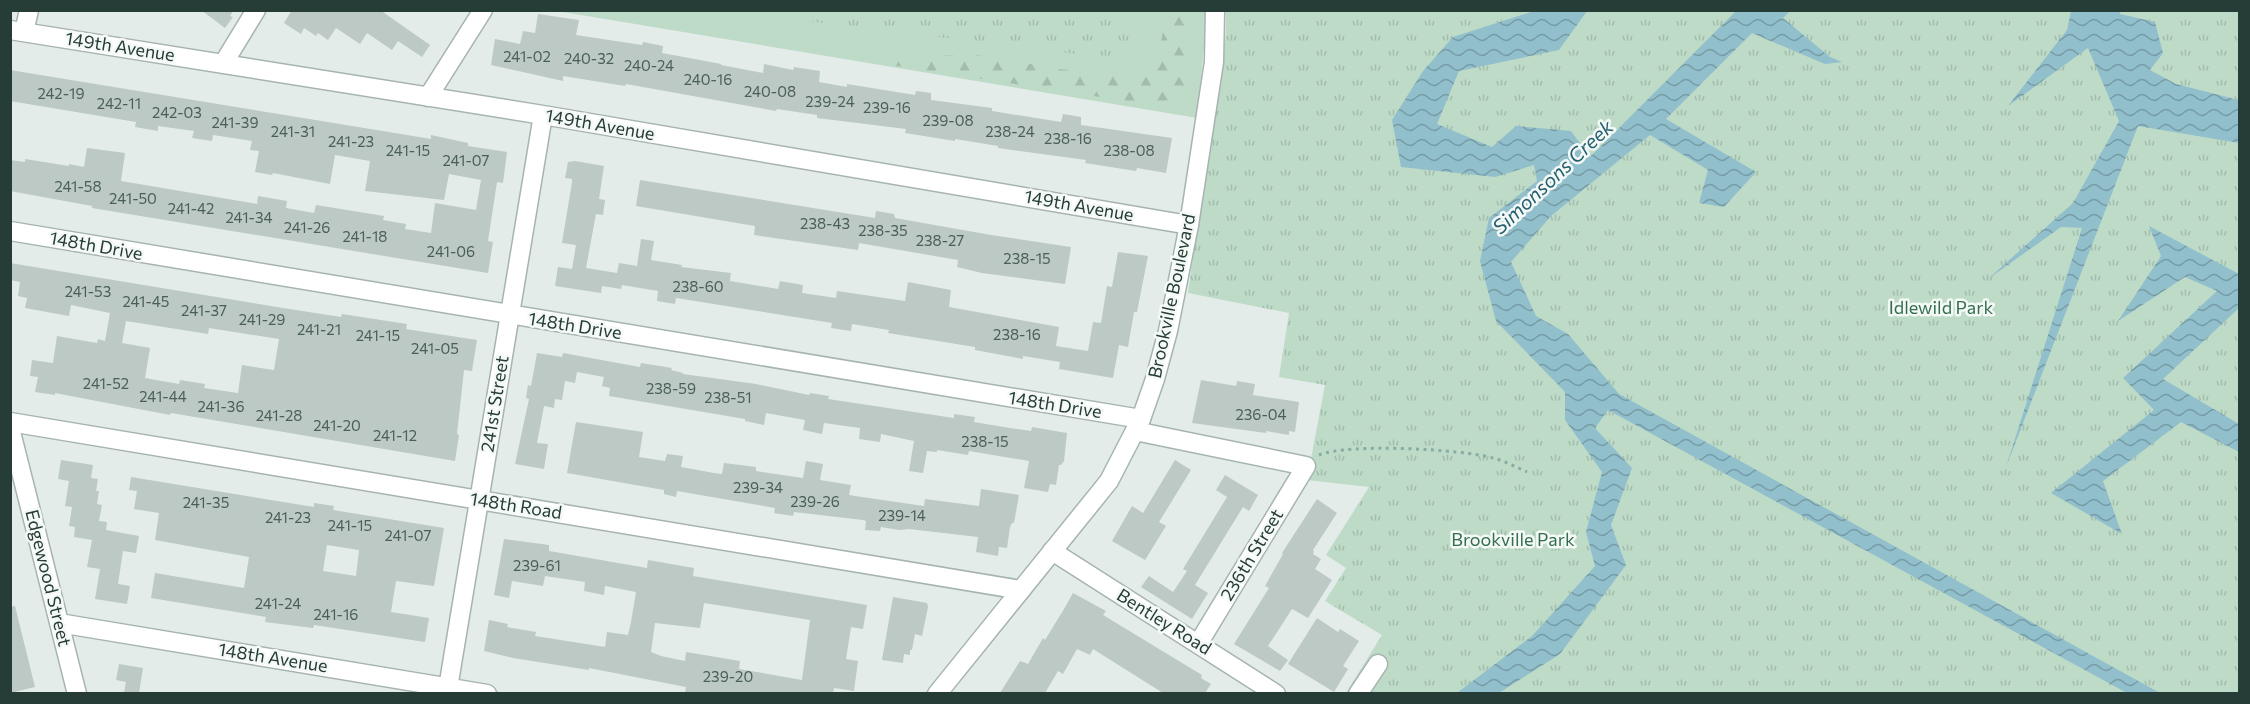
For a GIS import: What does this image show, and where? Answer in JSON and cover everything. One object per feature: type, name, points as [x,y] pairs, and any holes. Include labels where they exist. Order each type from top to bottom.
[{"type":"street","points":[[17,31],[29,10]]},
{"type":"street","points":[[223,64],[256,10]]},
{"type":"street","points":[[428,97],[483,10]]},
{"type":"street","name":"Brookville Boulevard","points":[[938,693],[1109,481],[1138,425],[1155,379],[1168,331],[1189,225],[1214,62],[1215,10]]},
{"type":"street","name":"149th Avenue","points":[[17,31],[543,115],[1189,225]]},
{"type":"street","name":"241st Street","points":[[448,690],[543,115]]},
{"type":"street","name":"148th Drive","points":[[10,231],[1138,425],[1306,466]]},
{"type":"street","name":"148th Road","points":[[10,422],[1021,590]]},
{"type":"street","name":"Edgewood Street","points":[[10,428],[78,693]]},
{"type":"street","name":"236th Street","points":[[1198,644],[1306,466]]},
{"type":"street","name":"Bentley Road","points":[[1052,551],[1276,693]]},
{"type":"street","name":"148th Avenue","points":[[59,623],[448,690],[487,693]]},
{"type":"street","points":[[1358,693],[1378,664]]},
{"type":"path","points":[[1306,466],[1321,454],[1352,450],[1429,449],[1491,457],[1527,472]]},
{"type":"green space","points":[[557,11],[1205,11],[1206,26],[1197,118]]},
{"type":"green space","points":[[725,11],[1139,11],[1126,60]]},
{"type":"green space","points":[[1167,11],[1192,11],[1190,76],[1172,108],[858,60],[972,54],[1060,69],[1130,77],[1159,52]]},
{"type":"green space","name":"Idlewild Park","points":[[1226,11],[2239,11],[2239,693],[1346,693],[1382,635],[1325,601],[1346,568],[1326,555],[1369,487],[1307,480],[1325,385],[1279,377],[1289,313],[1188,293],[1213,111],[1217,111],[1226,32]]},
{"type":"water","name":"Simonsons Creek","points":[[1534,11],[1587,11],[1559,50],[1459,71],[1437,124],[1492,147],[1516,126],[1571,131],[1590,157],[1736,11],[1790,11],[1783,18],[1830,57],[1842,62],[1825,64],[1752,33],[1666,119],[1756,172],[1724,207],[1699,203],[1708,170],[1650,135],[1551,216],[1511,262],[1536,316],[1568,334],[1619,394],[2160,693],[2127,693],[1608,410],[1595,428],[1632,468],[1611,525],[1626,565],[1560,654],[1499,693],[1457,693],[1532,636],[1595,566],[1586,532],[1602,472],[1565,420],[1565,392],[1496,321],[1480,261],[1489,218],[1537,181],[1534,165],[1495,177],[1401,167],[1392,120],[1423,71],[1453,37]]},
{"type":"water","points":[[2071,11],[2120,11],[2120,14],[2155,22],[2163,53],[2150,70],[2176,84],[2239,100],[2239,143],[2138,126],[2006,467],[2082,228],[2061,227],[1988,279],[2073,203],[2119,121],[2088,48],[2008,106],[2067,30]]},
{"type":"water","points":[[2149,226],[2239,274],[2239,308],[2163,379],[2239,424],[2239,452],[2181,422],[2103,481],[2122,534],[2051,493],[2154,410],[2123,378],[2217,291],[2185,277],[2118,321],[2161,256]]},
{"type":"building","points":[[201,10],[234,10],[230,16],[233,17],[225,28]]},
{"type":"building","points":[[292,10],[380,10],[430,45],[422,57],[398,41],[392,50],[367,33],[360,44],[336,28],[328,40],[304,28],[301,34],[284,23]]},
{"type":"building","points":[[538,14],[579,20],[576,35],[663,46],[662,53],[721,65],[763,73],[764,64],[793,70],[794,67],[820,71],[819,82],[915,95],[916,91],[931,93],[931,100],[992,108],[992,111],[1061,122],[1063,114],[1081,117],[1081,125],[1172,138],[1166,173],[1085,163],[1086,160],[905,133],[906,129],[817,118],[817,115],[777,109],[776,111],[626,84],[625,86],[563,76],[563,81],[491,65],[495,39],[520,44],[523,31],[535,33]]},
{"type":"building","points":[[10,70],[431,139],[431,135],[468,143],[468,146],[507,152],[503,183],[497,182],[488,241],[493,242],[488,273],[92,208],[92,206],[10,191],[10,160],[25,162],[25,159],[84,167],[87,148],[125,153],[121,181],[257,204],[258,196],[287,201],[286,208],[314,213],[316,205],[384,216],[383,220],[406,224],[405,229],[431,233],[435,203],[476,210],[481,180],[449,174],[444,200],[365,191],[370,161],[335,155],[330,184],[273,173],[272,175],[255,172],[259,151],[250,150],[252,141],[213,135],[212,141],[192,138],[194,131],[158,126],[158,131],[135,127],[136,122],[10,101]]},
{"type":"building","points":[[568,162],[604,166],[599,199],[605,200],[603,215],[596,214],[586,268],[617,273],[619,263],[637,266],[641,239],[654,241],[651,260],[682,265],[681,267],[731,273],[730,281],[778,289],[780,281],[803,285],[802,293],[836,298],[837,291],[905,301],[908,282],[951,290],[949,307],[1059,327],[1056,346],[1088,351],[1093,322],[1101,323],[1107,286],[1112,287],[1118,252],[1148,256],[1128,347],[1119,345],[1113,378],[1059,369],[1060,362],[1023,356],[1023,359],[975,350],[975,347],[888,333],[889,330],[852,324],[851,331],[831,328],[832,323],[676,298],[675,304],[657,301],[658,291],[622,285],[621,289],[602,286],[601,293],[555,286],[558,267],[572,269],[576,245],[562,243],[572,182],[572,179],[565,178]]},
{"type":"building","points":[[640,180],[875,218],[876,211],[894,214],[895,218],[1071,247],[1065,284],[982,273],[957,267],[958,260],[859,243],[858,250],[754,235],[755,226],[636,206]]},
{"type":"building","points":[[10,263],[341,317],[342,314],[407,324],[406,329],[477,340],[472,371],[464,370],[455,461],[171,413],[170,415],[55,393],[55,395],[35,392],[38,377],[30,376],[32,360],[53,363],[57,336],[97,343],[98,339],[105,341],[110,313],[71,305],[69,316],[25,308],[27,298],[18,296],[20,282],[10,280]],"holes":[[[126,321],[208,334],[209,328],[279,339],[274,370],[242,365],[238,393],[204,388],[205,384],[180,380],[179,384],[145,378],[150,348],[122,343]]]},
{"type":"building","points":[[537,353],[562,357],[563,353],[640,367],[641,363],[672,368],[671,370],[683,374],[756,384],[809,395],[810,393],[829,396],[828,399],[954,418],[954,414],[975,417],[974,422],[1031,431],[1032,427],[1067,433],[1064,461],[1059,465],[1056,485],[1050,484],[1048,492],[1024,488],[1029,461],[969,451],[968,455],[937,450],[937,452],[927,451],[923,473],[909,471],[914,441],[881,434],[880,442],[859,439],[860,428],[824,423],[822,434],[803,430],[805,420],[766,413],[764,425],[745,421],[745,419],[609,396],[610,388],[602,386],[604,377],[577,372],[575,383],[565,381],[562,400],[555,399],[554,408],[544,406],[537,443],[548,444],[544,469],[515,464],[529,399],[526,398],[528,385],[531,386]]},
{"type":"building","points":[[1201,380],[1236,386],[1237,381],[1255,384],[1253,395],[1299,402],[1295,432],[1289,431],[1289,435],[1266,431],[1266,433],[1192,423]]},
{"type":"building","points":[[576,422],[643,432],[639,457],[665,461],[667,454],[683,456],[681,467],[714,473],[722,474],[724,463],[756,467],[756,471],[803,478],[806,461],[823,464],[820,480],[851,485],[849,495],[855,496],[924,506],[925,499],[979,506],[981,489],[1019,495],[1014,523],[1010,527],[1007,548],[999,547],[998,556],[976,552],[978,537],[881,527],[880,531],[865,530],[866,521],[863,520],[794,512],[793,516],[774,513],[775,508],[677,491],[676,497],[664,494],[664,490],[567,473]]},
{"type":"building","points":[[61,460],[93,465],[91,478],[98,479],[97,504],[102,505],[99,521],[107,522],[106,530],[139,536],[136,553],[123,551],[118,584],[130,586],[127,604],[95,599],[100,569],[87,567],[92,540],[74,537],[75,527],[69,526],[72,507],[65,506],[69,481],[58,479]]},
{"type":"building","points":[[1175,460],[1191,470],[1159,522],[1166,526],[1145,560],[1112,541],[1132,506],[1143,513]]},
{"type":"building","points":[[1225,475],[1258,495],[1249,511],[1243,507],[1195,585],[1208,593],[1192,619],[1141,587],[1149,576],[1173,592],[1187,571],[1183,569],[1227,497],[1216,490]]},
{"type":"building","points":[[131,477],[314,507],[314,503],[334,506],[333,510],[444,528],[434,586],[396,581],[391,612],[429,618],[425,642],[314,625],[313,628],[265,622],[266,617],[151,598],[155,573],[244,588],[249,557],[155,540],[159,513],[134,509],[137,491],[129,490]],"holes":[[[327,545],[359,550],[356,576],[323,571]]]},
{"type":"building","points":[[1317,499],[1337,513],[1313,550],[1313,554],[1321,559],[1315,569],[1332,580],[1308,618],[1292,609],[1268,646],[1288,660],[1280,671],[1234,644],[1269,588],[1265,586],[1282,553]]},
{"type":"building","points":[[504,539],[549,545],[549,551],[647,568],[648,560],[694,568],[693,576],[867,605],[863,629],[851,627],[846,659],[858,661],[854,691],[834,688],[833,693],[685,693],[686,687],[589,668],[589,670],[513,658],[484,651],[489,620],[508,624],[507,627],[536,632],[535,636],[605,647],[607,632],[628,635],[636,592],[605,586],[604,595],[584,591],[585,582],[545,576],[543,586],[512,581],[509,598],[494,595]],"holes":[[[704,603],[810,620],[802,680],[739,669],[740,661],[686,652],[685,661],[651,652],[655,623],[700,628]]]},
{"type":"building","points":[[1073,593],[1106,611],[1103,615],[1202,675],[1201,678],[1211,684],[1205,693],[1163,693],[1093,649],[1090,655],[1077,649],[1063,674],[1058,671],[1045,693],[1000,693],[1020,661],[1028,664]]},
{"type":"building","points":[[893,597],[927,603],[928,607],[922,636],[915,634],[910,655],[904,654],[903,663],[882,660]]},
{"type":"building","points":[[15,606],[35,687],[10,693],[10,607]]},
{"type":"building","points":[[1317,618],[1338,632],[1340,629],[1359,641],[1343,666],[1348,669],[1334,692],[1288,664]]},
{"type":"building","points":[[119,664],[143,668],[139,693],[124,693],[126,682],[116,680]]},
{"type":"park label","name":"Brookville Park","points":[[1513,540]]}]
